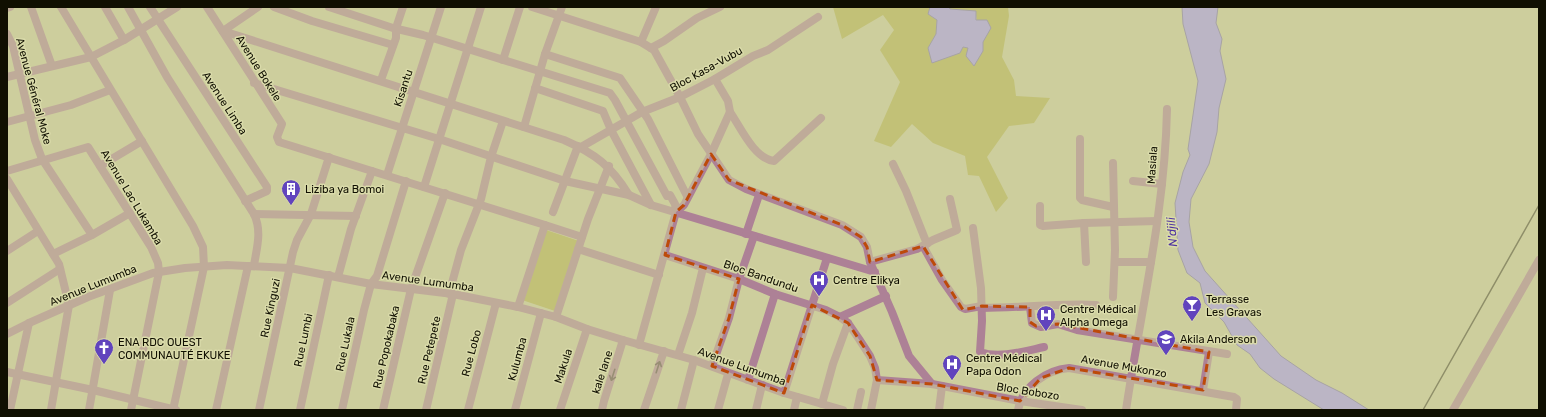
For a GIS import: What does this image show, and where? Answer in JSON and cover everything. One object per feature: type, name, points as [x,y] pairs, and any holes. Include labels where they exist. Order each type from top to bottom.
[{"type":"street","points":[[31,7],[52,66]]},
{"type":"street","points":[[7,372],[133,399],[174,410],[204,267],[204,252],[200,239],[61,7]]},
{"type":"street","points":[[105,7],[124,40]]},
{"type":"street","points":[[128,7],[167,78],[254,214],[260,234],[216,410]]},
{"type":"street","name":"Avenue Limba","points":[[150,7],[267,187],[267,191],[245,201]]},
{"type":"street","points":[[7,76],[91,57],[158,20],[176,7]]},
{"type":"street","name":"Avenue Bokele","points":[[207,7],[224,31],[254,83],[282,124],[277,137],[279,142],[329,157]]},
{"type":"street","points":[[274,7],[312,21],[393,44]]},
{"type":"street","points":[[329,7],[610,93],[667,196],[670,195],[672,197],[676,212],[639,345]]},
{"type":"street","points":[[381,80],[396,38],[396,28],[403,8],[393,7]]},
{"type":"street","name":"Kisantu","points":[[387,175],[441,7]]},
{"type":"street","points":[[424,187],[481,7]]},
{"type":"street","points":[[503,60],[520,7]]},
{"type":"street","points":[[532,7],[560,11],[641,42],[654,50],[680,97],[698,134],[729,180],[759,194],[842,225],[861,237],[868,247],[870,262],[886,296],[909,356],[932,384]]},
{"type":"street","points":[[641,42],[656,7]]},
{"type":"street","points":[[651,48],[664,41],[697,18],[720,7]]},
{"type":"street","points":[[224,31],[256,8]]},
{"type":"street","points":[[524,127],[545,54],[560,11]]},
{"type":"street","name":"Bloc Kasa-Vubu","points":[[579,146],[642,112],[680,97],[715,79],[753,56],[768,50],[818,18]]},
{"type":"street","points":[[224,31],[451,102],[579,146],[609,166],[629,196]]},
{"type":"street","name":"Avenue Général Moke","points":[[7,34],[12,46],[35,140],[42,159],[92,235]]},
{"type":"street","points":[[545,54],[620,78],[650,123],[688,196]]},
{"type":"street","points":[[715,79],[728,101],[730,112],[749,143],[769,160],[774,161],[820,118]]},
{"type":"street","points":[[254,83],[402,130],[439,140],[584,187],[629,196],[651,205],[874,272]]},
{"type":"street","points":[[535,88],[600,110],[651,205]]},
{"type":"street","points":[[7,122],[71,105],[110,90]]},
{"type":"street","name":"Masiala","points":[[1126,410],[1157,221],[1162,184],[1167,109]]},
{"type":"street","points":[[676,212],[684,205],[711,154],[730,112]]},
{"type":"street","name":"Rue Petepete","points":[[426,410],[461,250],[479,204],[491,157],[503,121]]},
{"type":"street","points":[[1080,139],[1080,198],[1082,200],[1113,207]]},
{"type":"street","points":[[100,166],[142,141]]},
{"type":"street","name":"Avenue Lac Lukamba","points":[[7,171],[88,146],[151,247],[158,263],[159,272]]},
{"type":"street","points":[[553,212],[579,146]]},
{"type":"street","points":[[311,214],[329,157],[582,237]]},
{"type":"street","points":[[1112,297],[1115,262],[1115,222],[1113,207],[1114,163]]},
{"type":"street","points":[[893,164],[906,191],[925,245],[942,280],[961,307],[965,309],[1070,304],[1096,306]]},
{"type":"street","points":[[556,317],[582,237],[609,166]]},
{"type":"street","points":[[338,277],[356,216],[372,171]]},
{"type":"street","points":[[7,179],[53,254],[60,269],[69,305],[51,410]]},
{"type":"street","points":[[1133,180],[1162,184]]},
{"type":"street","name":"Rue Lukala","points":[[342,410],[371,284],[377,276],[406,181]]},
{"type":"street","name":"Rue Popokabaka","points":[[383,410],[411,289],[445,193]]},
{"type":"street","points":[[746,234],[759,194]]},
{"type":"street","points":[[870,262],[907,253],[957,230],[950,199]]},
{"type":"street","points":[[1040,206],[1040,225],[1043,226],[1084,223],[1157,221]]},
{"type":"street","points":[[53,254],[92,235],[130,213]]},
{"type":"street","points":[[254,214],[356,216]]},
{"type":"street","name":"Rue Kinguzi","points":[[259,410],[297,240],[311,214]]},
{"type":"street","points":[[1084,223],[1086,262]]},
{"type":"street","points":[[518,307],[545,225]]},
{"type":"street","points":[[973,228],[981,288],[982,307],[980,352],[996,354],[1012,353],[1044,346]]},
{"type":"street","points":[[7,251],[38,231]]},
{"type":"street","points":[[712,366],[729,318],[739,279],[754,236]]},
{"type":"street","points":[[578,249],[659,275]]},
{"type":"street","name":"Bloc Bandundu","points":[[665,255],[739,279],[775,294],[812,305],[840,317],[848,323],[870,356],[876,380],[871,410]]},
{"type":"street","points":[[784,393],[827,258]]},
{"type":"street","points":[[1453,410],[1539,260]]},
{"type":"street","points":[[1115,262],[1151,262]]},
{"type":"street","name":"Avenue Lumumba","points":[[7,334],[88,297],[110,290],[134,279],[159,272],[204,267],[251,266],[290,268],[371,284],[451,294],[518,307],[556,317],[587,329],[639,345],[694,360],[712,366],[728,374],[822,404],[831,409],[843,410]]},
{"type":"street","points":[[678,355],[688,327],[704,268]]},
{"type":"street","points":[[7,303],[60,269]]},
{"type":"street","points":[[131,410],[159,272]]},
{"type":"street","name":"Rue Lumbi","points":[[300,410],[329,275]]},
{"type":"street","points":[[89,410],[110,290]]},
{"type":"street","points":[[748,380],[775,294]]},
{"type":"street","points":[[840,317],[886,296]]},
{"type":"street","name":"Rue Lobo","points":[[468,410],[496,303]]},
{"type":"street","points":[[1030,307],[1032,323],[1036,326],[1043,327],[1058,324],[1077,330],[1228,354]]},
{"type":"street","name":"Kulumba","points":[[515,410],[541,313]]},
{"type":"street","points":[[10,410],[29,323]]},
{"type":"street","points":[[822,404],[833,364],[848,323]]},
{"type":"street","name":"Makula","points":[[560,410],[587,329]]},
{"type":"street","name":"kale lane","points":[[602,410],[623,340]]},
{"type":"street","points":[[644,410],[664,351]]},
{"type":"street","points":[[1203,390],[1209,352]]},
{"type":"street","points":[[681,410],[694,360]]},
{"type":"street","name":"Avenue Mukonzo","points":[[1020,401],[1025,392],[1041,378],[1064,368],[1203,390],[1237,399],[1236,410]]},
{"type":"street","points":[[718,410],[728,374]]},
{"type":"street","name":"Bloc Bobozo","points":[[876,380],[932,384],[1020,401],[1082,410]]},
{"type":"street","points":[[756,410],[762,385]]},
{"type":"street","points":[[939,410],[942,386]]},
{"type":"street","points":[[857,410],[861,392]]},
{"type":"street","points":[[794,410],[797,397]]},
{"type":"street","points":[[1018,410],[1020,401]]},
{"type":"highlighted area","points":[[711,154],[729,180],[842,225],[861,237],[867,247],[870,262],[923,246],[963,310],[982,306],[1030,307],[1030,322],[1036,326],[1058,324],[1209,352],[1203,390],[1069,368],[1041,378],[1020,401],[932,384],[877,380],[870,356],[848,323],[812,305],[784,393],[712,366],[729,318],[739,279],[665,255],[676,212],[684,205]]},
{"type":"shaded area","points":[[833,7],[930,7],[928,14],[937,20],[936,34],[928,48],[960,53],[963,47],[983,51],[976,11],[950,9],[949,7],[1008,7],[1009,16],[1002,57],[1014,80],[1016,96],[1050,98],[1034,123],[1009,126],[987,157],[1008,198],[996,212],[979,176],[968,175],[965,156],[933,143],[912,124],[891,147],[874,141],[900,82],[880,50],[894,30],[883,15],[842,39]]},
{"type":"shaded area","points":[[930,7],[949,7],[950,9],[976,11],[976,20],[987,20],[991,28],[983,42],[983,51],[974,66],[966,56],[968,48],[963,47],[960,53],[932,63],[928,48],[936,34],[937,20],[928,14]]},
{"type":"shaded area","points":[[1182,7],[1218,7],[1216,23],[1222,39],[1220,51],[1226,79],[1219,108],[1217,132],[1209,164],[1191,199],[1189,222],[1193,247],[1205,271],[1281,356],[1316,380],[1342,393],[1369,410],[1324,410],[1274,379],[1260,368],[1250,354],[1237,345],[1224,322],[1205,303],[1200,283],[1187,273],[1178,250],[1175,203],[1183,172],[1190,155],[1188,149],[1198,81],[1183,24]]},
{"type":"shaded area","points":[[546,230],[579,241],[555,311],[522,300]]},
{"type":"railway","points":[[1423,410],[1539,205]]},
{"type":"place","name":"Liziba ya Bomoi","points":[[291,206]]},
{"type":"place","name":"Centre Elikya","points":[[819,297]]},
{"type":"place","name":"Terrasse Les Gravas","points":[[1192,322]]},
{"type":"place","name":"Centre Médical Alpha Omega","points":[[1046,332]]},
{"type":"place","name":"Akila Anderson","points":[[1166,356]]},
{"type":"place","name":"ENA RDC OUEST COMMUNAUTÉ EKUKE","points":[[104,365]]},
{"type":"place","name":"Centre Médical Papa Odon","points":[[952,381]]},
{"type":"water label","name":"N'djili","points":[[1172,232]]}]
